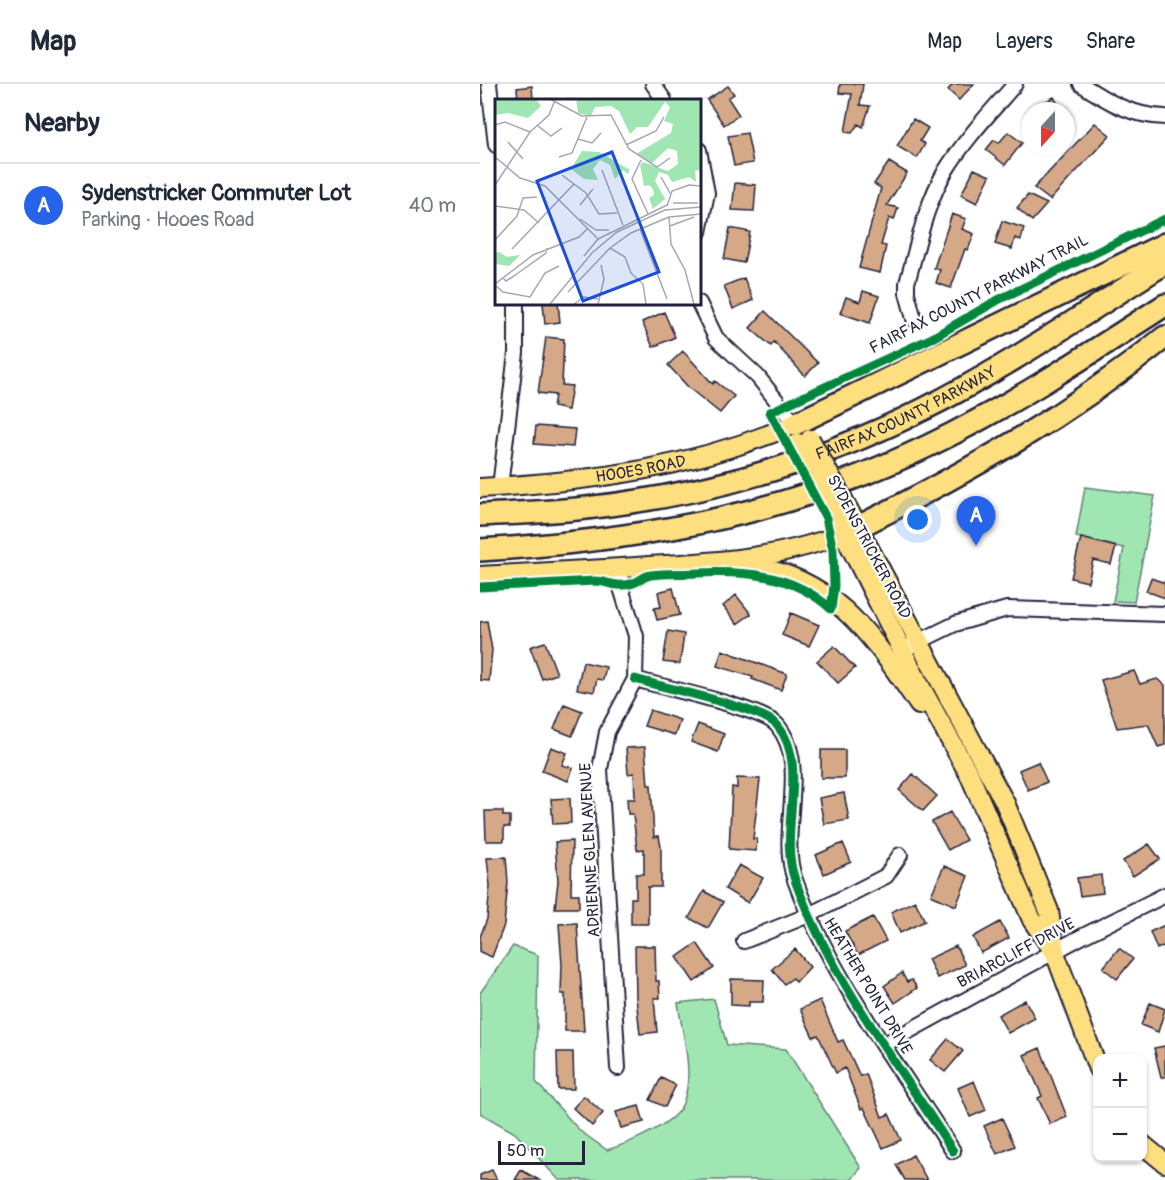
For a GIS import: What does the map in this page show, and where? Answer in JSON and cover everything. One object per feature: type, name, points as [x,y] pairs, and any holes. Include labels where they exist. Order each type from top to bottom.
[{"type":"highway","points":[[801,435],[1165,244]]},
{"type":"highway","name":"FAIRFAX COUNTY PARKWAY","points":[[480,515],[593,507],[659,498],[742,479],[822,453],[922,410],[984,377],[1165,263]]},
{"type":"highway","points":[[480,550],[589,542],[690,527],[766,508],[845,482],[914,453],[977,421],[1165,305]]},
{"type":"highway","points":[[851,530],[954,478],[1027,436],[1095,392],[1165,337]]},
{"type":"main road","name":"HOOES ROAD","points":[[480,488],[581,481],[644,471],[726,449],[801,435]]},
{"type":"main road","name":"SYDENSTRICKER ROAD","points":[[801,435],[851,530],[903,650],[970,776],[1032,920],[1055,953]]},
{"type":"main road","name":"SYDENSTRICKER ROAD","points":[[851,530],[919,641],[986,764],[1022,842],[1049,911],[1055,953],[1093,1056]]},
{"type":"main road","points":[[480,576],[703,562],[785,553],[851,530]]},
{"type":"main road","points":[[703,562],[755,567],[787,574],[814,587],[840,604],[872,639],[941,740],[970,776]]},
{"type":"main road","points":[[1147,1147],[1165,1162]]},
{"type":"street","points":[[489,84],[495,136]]},
{"type":"street","points":[[653,84],[663,99]]},
{"type":"street","points":[[914,319],[907,293],[907,283],[934,194],[964,144],[1015,84]]},
{"type":"street","points":[[1081,84],[1119,107],[1150,117],[1165,117]]},
{"type":"street","points":[[700,155],[707,193],[700,226]]},
{"type":"street","points":[[500,487],[516,353],[516,304]]},
{"type":"street","points":[[699,304],[716,338],[758,377],[801,435]]},
{"type":"street","name":"ADRIENNE GLEN AVENUE","points":[[618,1068],[600,769],[607,732],[634,679],[636,636],[621,588],[620,568]]},
{"type":"street","points":[[903,650],[955,624],[1007,609],[1165,614]]},
{"type":"street","name":"HEATHER POINT DRIVE","points":[[634,679],[755,712],[776,723],[790,746],[793,775],[787,850],[794,878],[814,930],[953,1151]]},
{"type":"street","points":[[744,941],[809,915],[886,876],[900,855]]},
{"type":"street","name":"BRIARCLIFF DRIVE","points":[[885,1044],[1165,895]]},
{"type":"green space","points":[[1085,487],[1155,496],[1134,602],[1113,601],[1124,548],[1076,537]]},
{"type":"green space","points":[[513,946],[538,955],[536,1082],[580,1131],[607,1150],[650,1132],[679,1111],[686,1091],[688,1066],[678,1003],[714,999],[727,1045],[786,1049],[861,1168],[851,1180],[559,1180],[515,1133],[480,1113],[480,993]]},
{"type":"building","points":[[840,84],[863,84],[860,105],[870,106],[863,127],[858,124],[852,133],[845,132],[852,94],[839,93]]},
{"type":"building","points":[[953,84],[974,84],[959,100],[948,90]]},
{"type":"building","points":[[532,86],[533,99],[518,99],[517,88]]},
{"type":"building","points":[[728,86],[734,94],[728,98],[739,115],[724,125],[707,100]]},
{"type":"building","points":[[1054,97],[1057,102],[1045,102]]},
{"type":"building","points":[[913,119],[928,128],[920,141],[925,144],[917,158],[897,146]]},
{"type":"building","points":[[1095,123],[1110,135],[1050,200],[1034,188],[1064,156],[1075,156],[1075,144]]},
{"type":"building","points":[[1008,132],[1021,142],[1005,165],[986,150],[994,140],[999,143]]},
{"type":"building","points":[[747,133],[753,163],[734,166],[728,136]]},
{"type":"building","points":[[889,162],[907,173],[887,205],[898,208],[894,220],[889,218],[881,245],[886,246],[880,273],[859,268],[881,188],[874,184]]},
{"type":"building","points":[[974,169],[990,176],[977,203],[961,195]]},
{"type":"building","points":[[735,183],[756,185],[754,211],[732,210]]},
{"type":"building","points":[[1028,195],[1047,204],[1032,221],[1017,208]]},
{"type":"building","points":[[952,214],[966,219],[962,229],[974,234],[968,250],[965,249],[951,288],[936,283],[940,270],[934,268]]},
{"type":"building","points":[[1002,221],[1024,228],[1021,240],[1015,238],[1012,249],[995,244]]},
{"type":"building","points":[[730,228],[750,232],[744,263],[724,259]]},
{"type":"building","points":[[744,278],[753,300],[733,309],[724,286]]},
{"type":"building","points":[[863,291],[879,296],[870,323],[840,313],[846,297],[860,302]]},
{"type":"building","points":[[543,304],[558,304],[560,322],[545,324]]},
{"type":"building","points":[[765,311],[818,363],[805,376],[774,342],[771,346],[750,328]]},
{"type":"building","points":[[664,312],[675,337],[653,347],[642,322]]},
{"type":"building","points":[[546,337],[564,339],[562,385],[572,386],[568,410],[553,407],[555,395],[538,393]]},
{"type":"building","points":[[683,351],[713,384],[715,381],[734,396],[720,413],[689,388],[668,365]]},
{"type":"building","points":[[536,426],[575,429],[573,447],[534,444]]},
{"type":"building","points":[[1081,538],[1116,547],[1111,564],[1093,560],[1088,582],[1071,578]]},
{"type":"building","points":[[1151,578],[1165,583],[1165,598],[1146,591]]},
{"type":"building","points":[[673,588],[680,615],[657,620],[654,608],[661,607],[658,592]]},
{"type":"building","points":[[736,595],[751,614],[737,624],[723,606]]},
{"type":"building","points":[[791,613],[819,625],[809,646],[782,635]]},
{"type":"building","points":[[487,621],[492,650],[489,681],[480,680],[480,622]]},
{"type":"building","points":[[668,631],[684,634],[680,664],[663,662]]},
{"type":"building","points":[[545,642],[557,674],[542,679],[530,647]]},
{"type":"building","points":[[834,646],[855,668],[838,683],[817,661]]},
{"type":"building","points":[[722,650],[787,674],[781,690],[752,679],[753,677],[717,666]]},
{"type":"building","points":[[583,662],[606,667],[603,680],[597,679],[594,692],[577,689]]},
{"type":"building","points":[[1134,671],[1140,684],[1157,679],[1165,685],[1165,745],[1158,747],[1148,724],[1117,728],[1101,680]]},
{"type":"building","points":[[564,704],[582,711],[572,736],[554,729]]},
{"type":"building","points":[[650,710],[680,720],[675,735],[644,726]]},
{"type":"building","points":[[698,724],[724,734],[718,752],[691,742]]},
{"type":"building","points":[[551,747],[567,753],[562,765],[573,768],[568,781],[542,771]]},
{"type":"building","points":[[645,747],[648,785],[651,785],[654,837],[659,836],[661,847],[661,887],[648,887],[648,924],[631,924],[631,898],[636,898],[636,874],[644,874],[644,849],[637,850],[633,814],[628,814],[627,799],[635,799],[634,773],[628,774],[626,748]]},
{"type":"building","points":[[821,750],[845,750],[845,778],[821,778]]},
{"type":"building","points":[[1038,762],[1047,782],[1028,790],[1019,770]]},
{"type":"building","points":[[913,774],[937,796],[923,811],[899,790]]},
{"type":"building","points":[[737,778],[760,779],[753,839],[757,839],[756,851],[729,849],[732,787],[737,788]]},
{"type":"building","points":[[844,793],[849,820],[824,824],[819,798]]},
{"type":"building","points":[[570,798],[571,823],[553,824],[551,799]]},
{"type":"building","points":[[485,811],[503,811],[503,816],[510,816],[510,827],[504,827],[504,841],[486,841]]},
{"type":"building","points":[[950,812],[966,840],[948,850],[932,822]]},
{"type":"building","points":[[572,841],[571,894],[579,894],[579,908],[555,908],[558,881],[555,842]]},
{"type":"building","points":[[843,843],[851,862],[824,874],[816,855]]},
{"type":"building","points":[[1149,844],[1160,859],[1133,876],[1123,861]]},
{"type":"building","points":[[506,857],[508,882],[504,925],[492,957],[480,952],[480,937],[487,919],[490,886],[487,858]]},
{"type":"building","points":[[739,865],[763,878],[748,903],[725,889]]},
{"type":"building","points":[[944,866],[968,876],[956,906],[931,895]]},
{"type":"building","points":[[1101,875],[1103,893],[1080,896],[1077,878]]},
{"type":"building","points":[[704,891],[723,902],[708,928],[689,918]]},
{"type":"building","points":[[915,901],[925,921],[900,933],[891,912]]},
{"type":"building","points":[[873,917],[886,941],[858,955],[845,931]]},
{"type":"building","points":[[1000,922],[1009,938],[981,953],[973,937]]},
{"type":"building","points":[[577,923],[584,1031],[565,1031],[565,994],[561,994],[562,965],[559,924]]},
{"type":"building","points":[[1165,925],[1165,945],[1157,949],[1150,932]]},
{"type":"building","points":[[697,943],[714,968],[694,982],[677,957]]},
{"type":"building","points":[[635,946],[655,946],[656,981],[659,981],[660,998],[654,998],[657,1032],[640,1034],[636,998]]},
{"type":"building","points":[[956,946],[965,965],[937,978],[928,959]]},
{"type":"building","points":[[1119,948],[1133,959],[1117,979],[1103,968]]},
{"type":"building","points":[[795,949],[810,967],[796,982],[793,978],[784,984],[772,969]]},
{"type":"building","points":[[902,973],[907,982],[912,980],[917,988],[895,1003],[884,986]]},
{"type":"building","points":[[731,979],[764,980],[763,1002],[749,1002],[749,1006],[731,1005]]},
{"type":"building","points":[[820,1000],[838,1042],[843,1040],[860,1076],[866,1074],[882,1117],[889,1114],[901,1140],[883,1148],[864,1108],[861,1109],[845,1068],[836,1073],[818,1035],[813,1037],[800,1009]]},
{"type":"building","points":[[1025,1000],[1035,1018],[1008,1033],[998,1015]]},
{"type":"building","points":[[1150,1003],[1165,1009],[1158,1032],[1141,1025]]},
{"type":"building","points":[[948,1039],[963,1051],[945,1072],[930,1060]]},
{"type":"building","points":[[1165,1046],[1165,1077],[1161,1077],[1154,1048]]},
{"type":"building","points":[[1040,1048],[1067,1117],[1050,1124],[1038,1098],[1042,1096],[1024,1055]]},
{"type":"building","points":[[557,1052],[573,1052],[574,1089],[558,1089]]},
{"type":"building","points":[[661,1078],[676,1085],[665,1107],[650,1100]]},
{"type":"building","points":[[974,1081],[986,1110],[970,1117],[958,1088]]},
{"type":"building","points":[[584,1096],[603,1113],[592,1126],[573,1108]]},
{"type":"building","points":[[639,1106],[644,1122],[621,1128],[616,1112]]},
{"type":"building","points":[[1002,1118],[1015,1146],[997,1154],[984,1126]]},
{"type":"building","points":[[913,1155],[927,1180],[905,1180],[896,1165]]},
{"type":"building","points":[[492,1170],[497,1180],[480,1180],[480,1175]]},
{"type":"building","points":[[521,1170],[539,1180],[515,1180]]},
{"type":"cycle path","name":"FAIRFAX COUNTY PARKWAY TRAIL","points":[[831,609],[834,586],[833,550],[826,518],[770,412],[932,338],[998,300],[1165,219]]},
{"type":"cycle path","points":[[480,587],[595,581],[625,585],[651,575],[662,574],[751,574],[801,588],[831,609]]},
{"type":"cycle path","points":[[635,679],[732,705],[768,718],[777,725],[787,741],[792,759],[789,841],[790,861],[795,880],[810,916],[846,985],[953,1151]]},
{"type":"place","name":"Sydenstricker Commuter Lot","points":[[976,546]]}]
